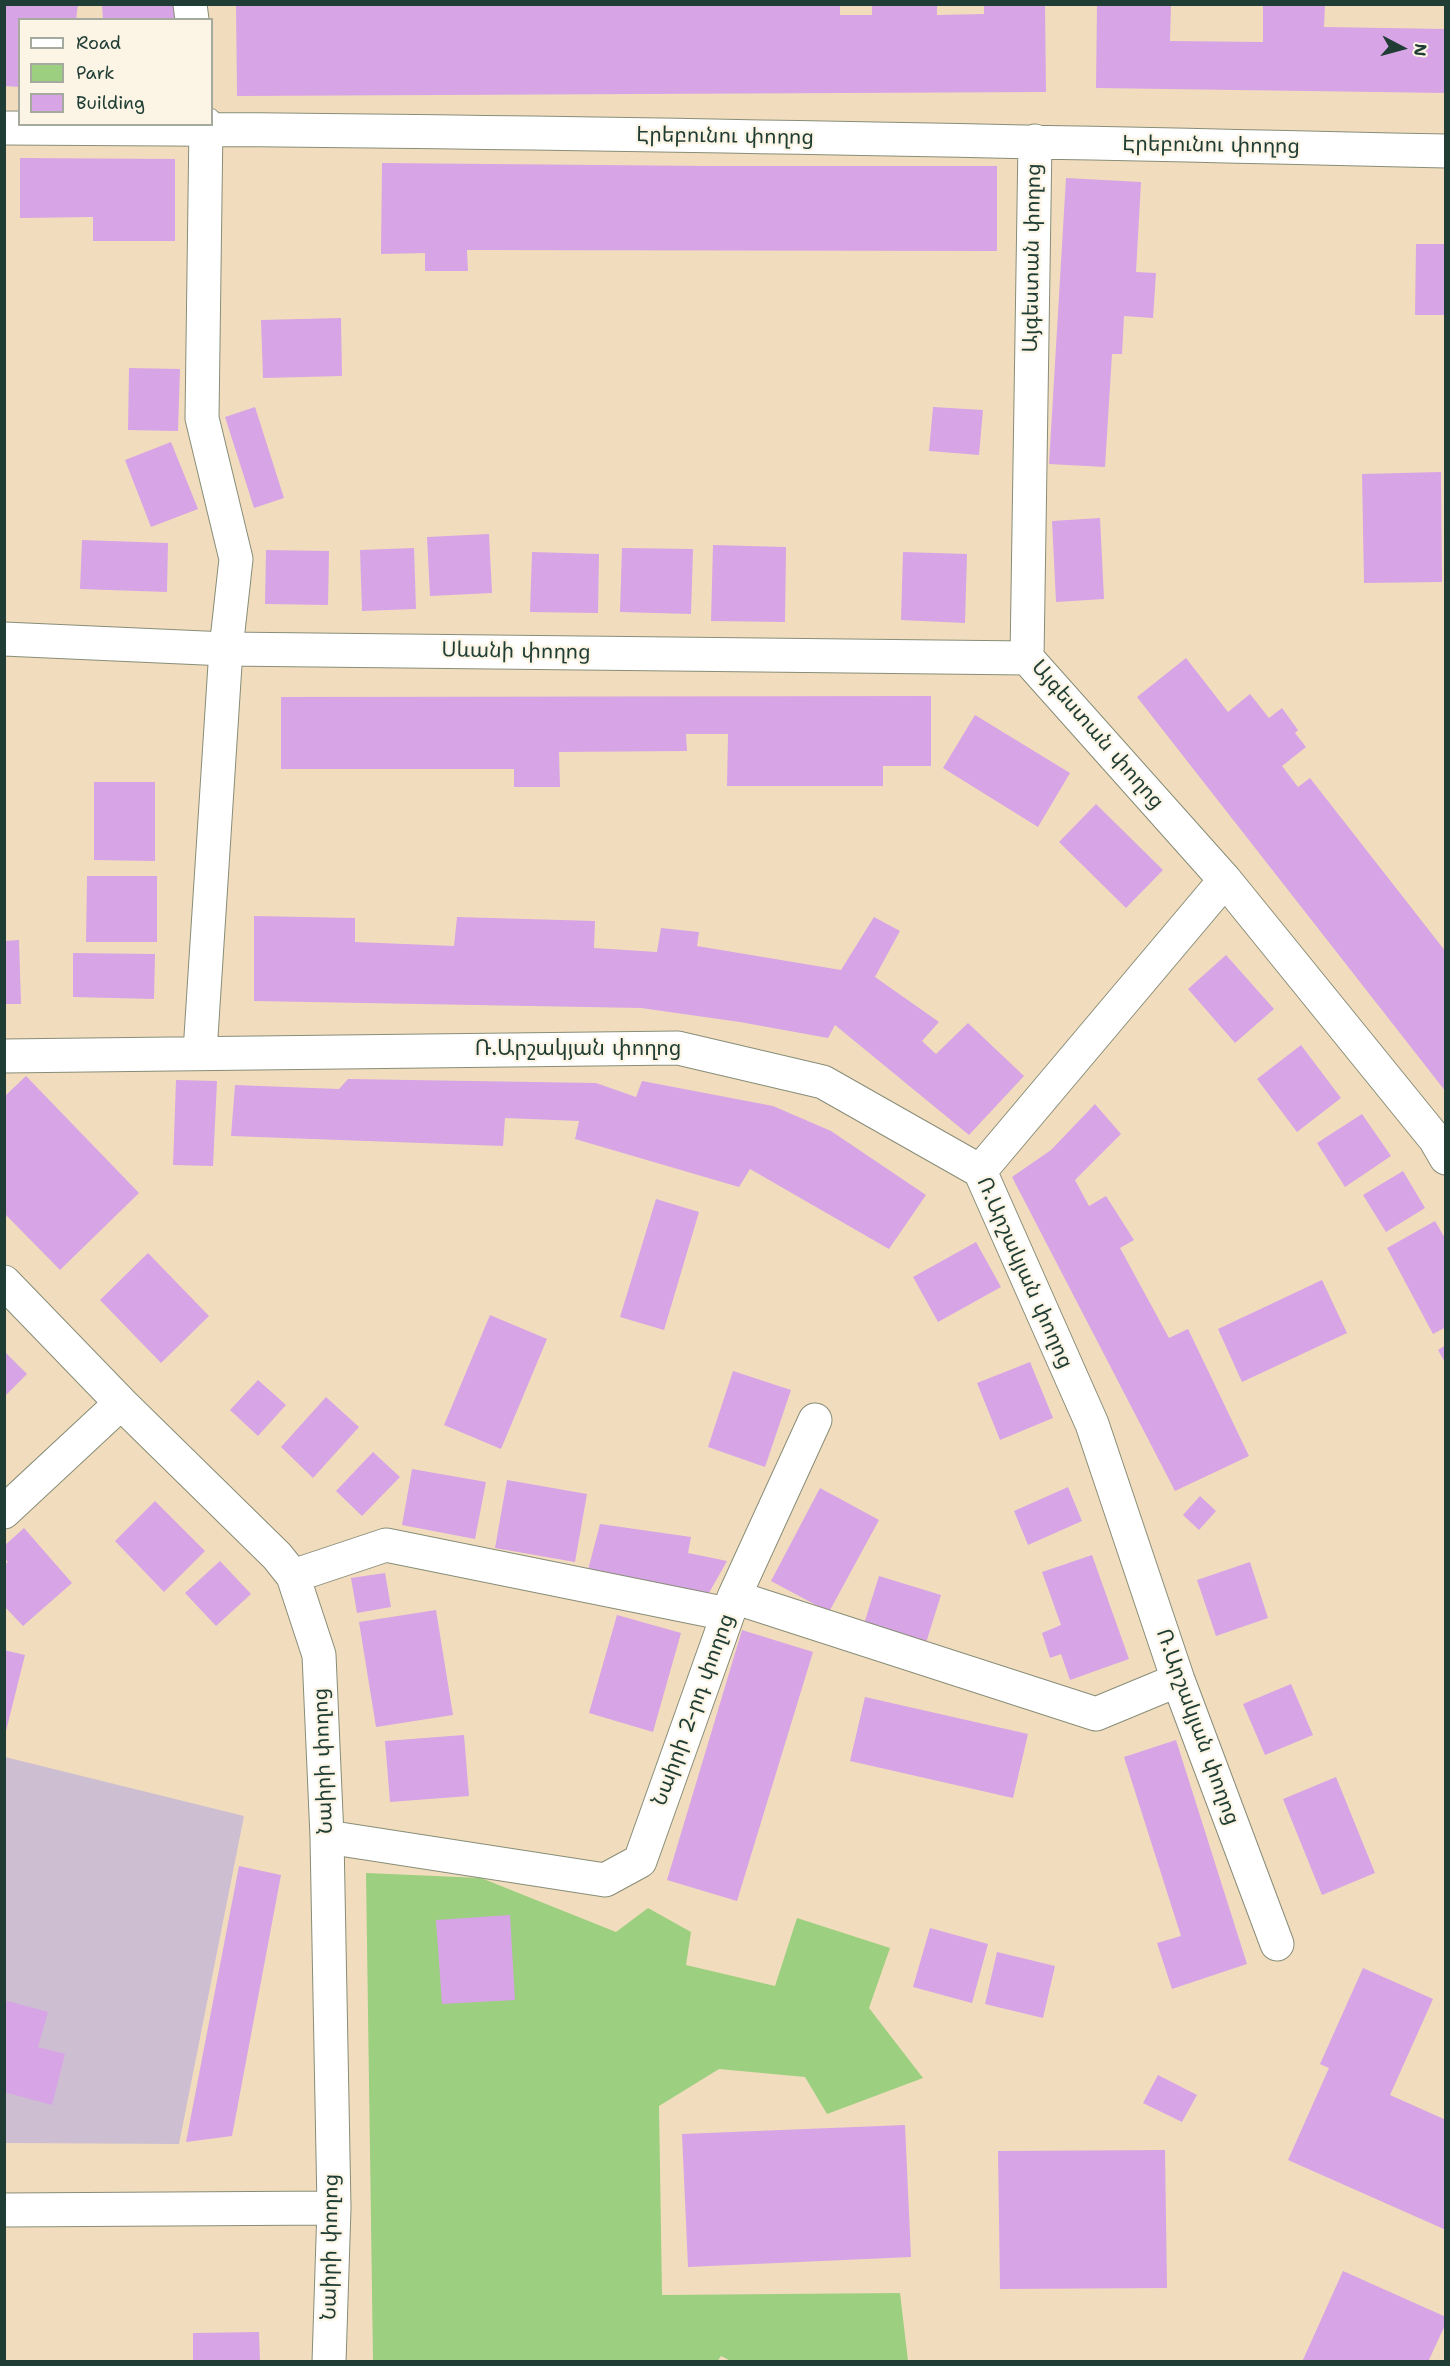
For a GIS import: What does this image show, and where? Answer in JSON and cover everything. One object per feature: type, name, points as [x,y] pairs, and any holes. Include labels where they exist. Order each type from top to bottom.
[{"type":"street","name":"Էրեբունու փողոց","points":[[4,129],[207,127],[1035,141],[1446,151]]},
{"type":"street","points":[[200,1052],[226,649],[236,559],[202,418],[207,127]]},
{"type":"street","name":"Այգեստան փողոց","points":[[1035,141],[1027,658],[1225,880],[1435,1139],[1446,1158]]},
{"type":"street","name":"Սևանի փողոց","points":[[4,639],[226,649],[1027,658]]},
{"type":"street","points":[[980,1171],[1225,880]]},
{"type":"street","name":"Ռ.Արշակյան փողոց","points":[[4,1056],[678,1047],[823,1082],[980,1171],[1092,1424],[1178,1680],[1277,1944]]},
{"type":"street","name":"Նաիրի փողոց","points":[[4,1282],[121,1403],[277,1557],[293,1576],[319,1654],[327,1837],[334,2208],[329,2361]]},
{"type":"street","points":[[4,1512],[121,1403]]},
{"type":"street","points":[[293,1576],[386,1545],[730,1606],[815,1420]]},
{"type":"street","name":"Նաիրի 2-րդ փողոց","points":[[327,1837],[605,1880],[640,1861],[730,1606],[1096,1714],[1178,1680]]},
{"type":"street","points":[[4,2210],[334,2208]]},
{"type":"shaded area","points":[[5,1757],[244,1816],[179,2144],[5,2143]]},
{"type":"green space","points":[[366,1873],[481,1878],[616,1932],[648,1908],[691,1932],[686,1965],[775,1986],[797,1918],[890,1948],[869,2008],[923,2078],[827,2114],[805,2077],[719,2069],[659,2106],[662,2295],[900,2293],[908,2361],[733,2362],[721,2356],[717,2362],[373,2361]]},
{"type":"building","points":[[4,4],[78,4],[76,18],[18,18],[18,87],[4,86]]},
{"type":"building","points":[[173,4],[175,18],[103,18],[102,5]]},
{"type":"building","points":[[236,4],[796,4],[840,6],[840,15],[872,15],[872,4],[937,4],[937,15],[984,14],[984,4],[1045,4],[1046,92],[237,96]]},
{"type":"building","points":[[1097,4],[1171,4],[1170,41],[1263,42],[1263,4],[1325,4],[1324,27],[1446,29],[1446,93],[1096,88]]},
{"type":"building","points":[[20,158],[175,159],[175,241],[93,241],[93,217],[20,218]]},
{"type":"building","points":[[382,163],[997,166],[997,251],[467,250],[468,271],[425,271],[425,253],[381,254]]},
{"type":"building","points":[[1066,178],[1141,182],[1136,272],[1156,273],[1153,318],[1124,316],[1122,354],[1112,354],[1105,467],[1049,464]]},
{"type":"building","points":[[1416,244],[1446,244],[1446,315],[1415,315]]},
{"type":"building","points":[[341,318],[342,376],[263,378],[261,320]]},
{"type":"building","points":[[129,368],[180,369],[178,431],[128,430]]},
{"type":"building","points":[[255,407],[284,498],[254,508],[225,417]]},
{"type":"building","points":[[933,407],[983,410],[979,455],[929,451]]},
{"type":"building","points":[[171,442],[198,509],[151,527],[125,460]]},
{"type":"building","points":[[1441,472],[1442,582],[1364,583],[1362,474]]},
{"type":"building","points":[[1100,518],[1104,599],[1056,602],[1052,521]]},
{"type":"building","points":[[489,534],[492,593],[430,596],[427,537]]},
{"type":"building","points":[[82,540],[168,543],[167,592],[80,589]]},
{"type":"building","points":[[713,545],[786,547],[785,622],[711,621]]},
{"type":"building","points":[[414,548],[416,609],[362,611],[360,550]]},
{"type":"building","points":[[622,548],[693,549],[691,614],[620,612]]},
{"type":"building","points":[[266,550],[329,551],[328,605],[265,604]]},
{"type":"building","points":[[532,552],[599,554],[598,613],[530,612]]},
{"type":"building","points":[[903,552],[967,554],[965,623],[901,620]]},
{"type":"building","points":[[1186,658],[1228,712],[1250,694],[1269,718],[1282,708],[1298,730],[1295,733],[1306,747],[1282,766],[1298,787],[1310,778],[1446,952],[1446,1092],[1137,697]]},
{"type":"building","points":[[931,696],[931,766],[883,766],[883,786],[727,786],[728,734],[686,734],[687,751],[559,752],[560,787],[514,787],[514,769],[281,769],[281,697]]},
{"type":"building","points":[[975,715],[1070,773],[1038,827],[943,768]]},
{"type":"building","points":[[94,782],[155,782],[155,861],[94,860]]},
{"type":"building","points":[[1096,804],[1163,870],[1126,908],[1059,842]]},
{"type":"building","points":[[87,876],[157,876],[157,942],[86,942]]},
{"type":"building","points":[[254,916],[355,918],[355,942],[454,946],[457,917],[595,921],[594,948],[657,952],[661,928],[699,932],[697,946],[841,970],[874,917],[900,931],[875,977],[939,1022],[922,1041],[936,1054],[968,1023],[1024,1076],[969,1135],[835,1025],[828,1038],[740,1022],[641,1008],[254,1001]]},
{"type":"building","points":[[19,940],[21,1004],[4,1004],[4,941]]},
{"type":"building","points":[[73,953],[155,954],[154,999],[73,997]]},
{"type":"building","points":[[1226,955],[1274,1009],[1235,1043],[1188,989]]},
{"type":"building","points":[[1301,1045],[1341,1098],[1297,1132],[1257,1079]]},
{"type":"building","points":[[26,1076],[139,1193],[60,1270],[4,1213],[4,1097]]},
{"type":"building","points":[[348,1079],[596,1083],[636,1097],[642,1081],[773,1106],[831,1131],[926,1195],[889,1249],[750,1169],[739,1187],[575,1139],[579,1121],[505,1118],[503,1146],[231,1136],[235,1085],[339,1089]]},
{"type":"building","points":[[176,1080],[217,1081],[213,1166],[173,1165]]},
{"type":"building","points":[[1095,1104],[1121,1134],[1075,1180],[1089,1206],[1106,1196],[1134,1240],[1120,1248],[1169,1338],[1188,1329],[1249,1456],[1175,1491],[1012,1177],[1051,1150]]},
{"type":"building","points":[[1362,1114],[1391,1156],[1345,1187],[1317,1143]]},
{"type":"building","points":[[1403,1171],[1425,1208],[1386,1232],[1363,1195]]},
{"type":"building","points":[[656,1199],[699,1212],[664,1330],[620,1317]]},
{"type":"building","points":[[1435,1221],[1446,1240],[1446,1327],[1433,1334],[1387,1248]]},
{"type":"building","points":[[976,1242],[1001,1287],[938,1322],[913,1277]]},
{"type":"building","points":[[148,1253],[209,1316],[161,1363],[100,1300]]},
{"type":"building","points":[[1322,1280],[1347,1333],[1242,1382],[1218,1329]]},
{"type":"building","points":[[490,1315],[547,1339],[501,1449],[444,1425]]},
{"type":"building","points":[[1446,1345],[1446,1364],[1438,1350]]},
{"type":"building","points":[[4,1351],[27,1374],[4,1397]]},
{"type":"building","points":[[1030,1362],[1053,1418],[1000,1440],[977,1383]]},
{"type":"building","points":[[733,1371],[791,1390],[765,1467],[708,1447]]},
{"type":"building","points":[[258,1380],[286,1405],[258,1436],[230,1410]]},
{"type":"building","points":[[326,1397],[359,1427],[313,1478],[281,1447]]},
{"type":"building","points":[[373,1452],[400,1477],[362,1516],[336,1491]]},
{"type":"building","points":[[412,1469],[486,1482],[475,1539],[402,1525]]},
{"type":"building","points":[[507,1480],[587,1494],[575,1562],[495,1548]]},
{"type":"building","points":[[1068,1487],[1082,1521],[1028,1545],[1014,1511]]},
{"type":"building","points":[[820,1488],[879,1520],[829,1612],[771,1581]]},
{"type":"building","points":[[1200,1496],[1216,1511],[1199,1530],[1183,1515]]},
{"type":"building","points":[[155,1501],[205,1551],[164,1592],[115,1541]]},
{"type":"building","points":[[600,1524],[691,1537],[688,1553],[727,1561],[709,1593],[588,1570]]},
{"type":"building","points":[[24,1528],[72,1583],[23,1626],[4,1606],[4,1565],[8,1562],[4,1558],[4,1546]]},
{"type":"building","points":[[1092,1555],[1129,1659],[1070,1680],[1061,1654],[1050,1658],[1042,1633],[1061,1625],[1042,1572]]},
{"type":"building","points":[[220,1561],[251,1594],[216,1626],[185,1593]]},
{"type":"building","points":[[1250,1562],[1268,1618],[1216,1636],[1197,1580]]},
{"type":"building","points":[[385,1573],[391,1607],[357,1613],[351,1578]]},
{"type":"building","points":[[879,1576],[941,1595],[925,1646],[863,1627]]},
{"type":"building","points":[[436,1610],[453,1715],[376,1727],[359,1622]]},
{"type":"building","points":[[617,1615],[681,1633],[653,1732],[589,1713]]},
{"type":"building","points":[[742,1630],[813,1652],[737,1901],[667,1880]]},
{"type":"building","points":[[4,1650],[25,1655],[5,1735],[4,1735]]},
{"type":"building","points":[[1291,1684],[1313,1735],[1265,1755],[1243,1704]]},
{"type":"building","points":[[865,1697],[1028,1734],[1013,1798],[850,1761]]},
{"type":"building","points":[[464,1735],[469,1796],[390,1802],[385,1741]]},
{"type":"building","points":[[1176,1740],[1247,1964],[1172,1989],[1157,1943],[1181,1936],[1124,1757]]},
{"type":"building","points":[[1336,1777],[1375,1873],[1322,1895],[1283,1799]]},
{"type":"building","points":[[239,1866],[281,1875],[232,2136],[186,2142]]},
{"type":"building","points":[[510,1915],[515,2000],[442,2004],[436,1920]]},
{"type":"building","points":[[930,1928],[988,1944],[972,2003],[913,1987]]},
{"type":"building","points":[[997,1952],[1055,1966],[1043,2018],[985,2004]]},
{"type":"building","points":[[1363,1968],[1433,1999],[1390,2095],[1446,2120],[1446,2230],[1288,2160],[1329,2068],[1320,2064]]},
{"type":"building","points":[[4,2000],[48,2012],[38,2047],[65,2054],[52,2105],[4,2092]]},
{"type":"building","points":[[1158,2075],[1197,2095],[1182,2122],[1143,2103]]},
{"type":"building","points":[[905,2125],[911,2257],[688,2267],[682,2134]]},
{"type":"building","points":[[1165,2150],[1167,2288],[1000,2289],[998,2151]]},
{"type":"building","points":[[1343,2271],[1446,2317],[1446,2323],[1428,2362],[1302,2362]]},
{"type":"building","points":[[259,2332],[260,2362],[193,2362],[193,2333]]}]
